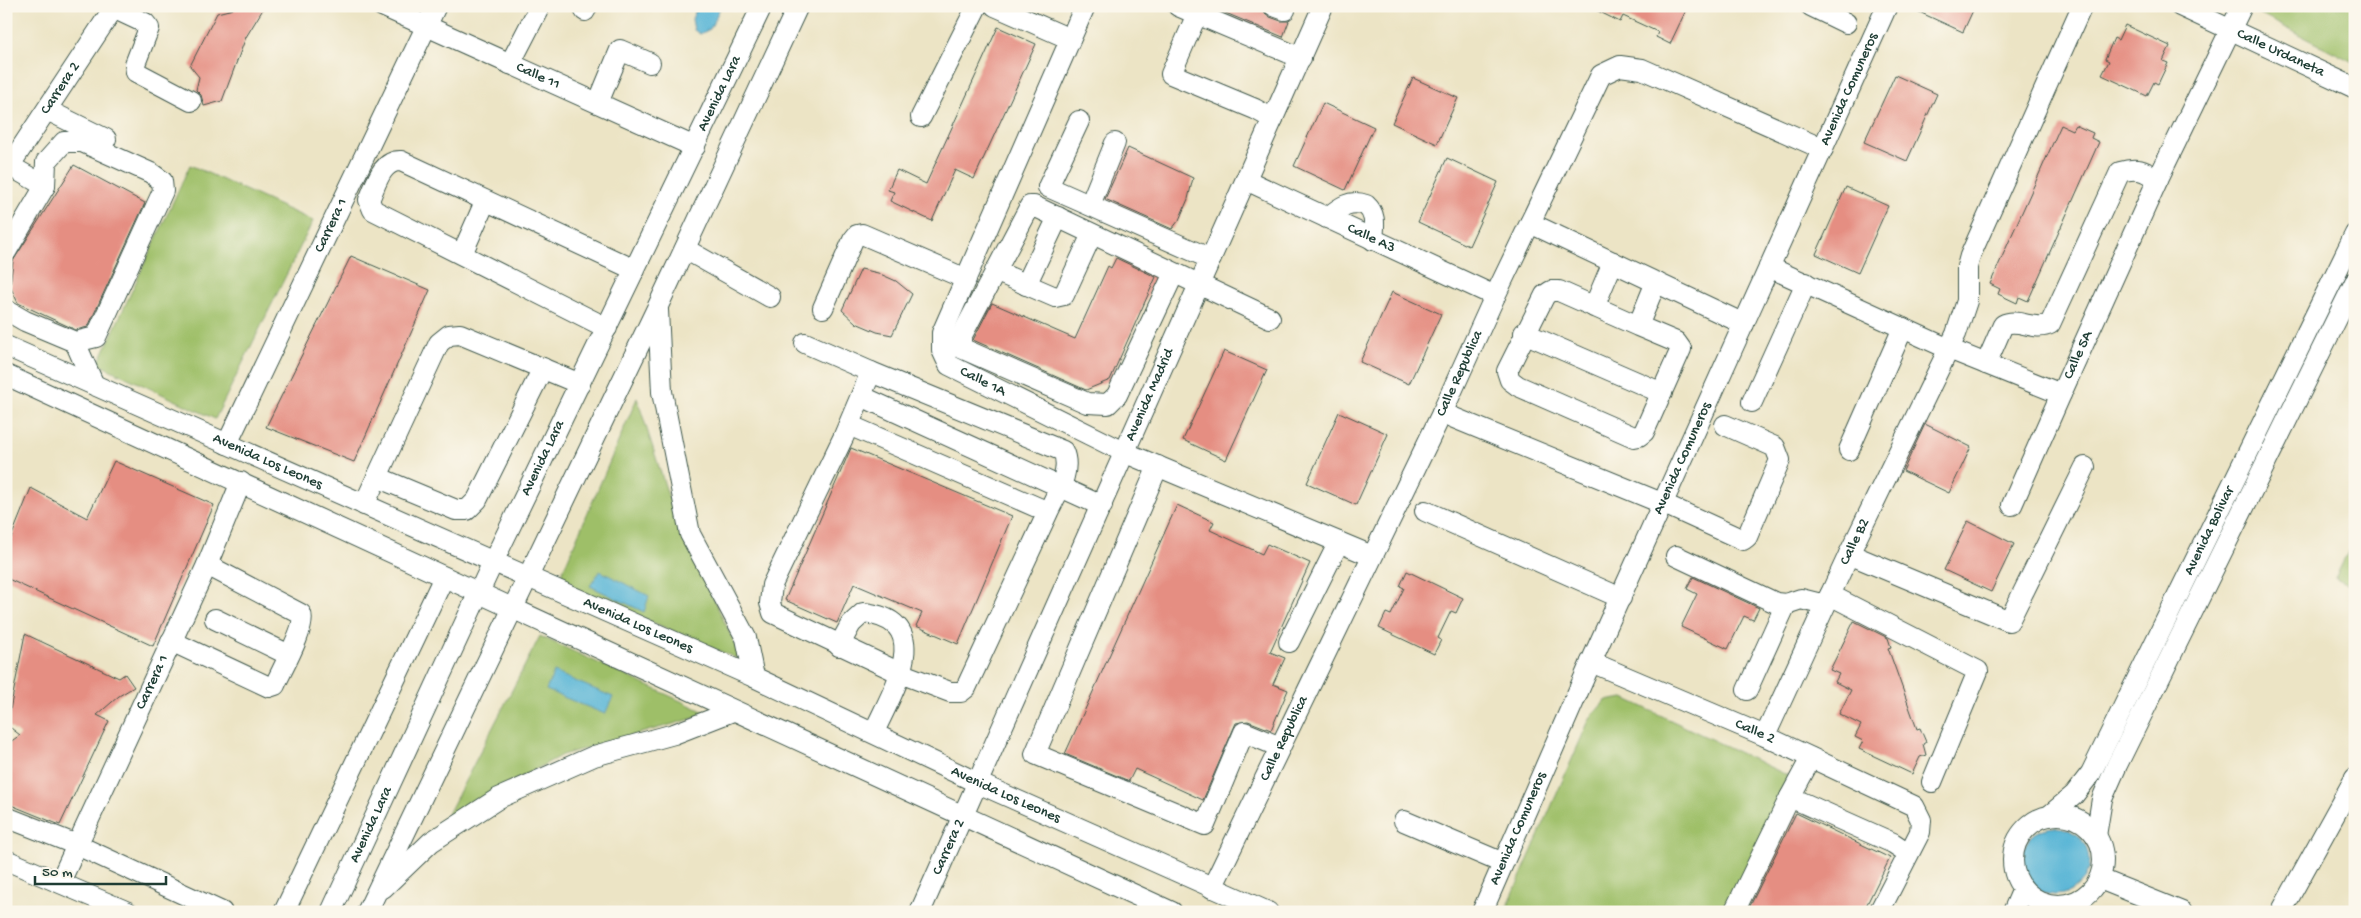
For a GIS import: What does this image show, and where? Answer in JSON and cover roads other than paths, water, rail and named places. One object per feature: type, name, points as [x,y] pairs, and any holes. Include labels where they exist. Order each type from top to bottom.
[{"type":"street","name":"Calle 11","points":[[382,6],[695,147]]},
{"type":"street","name":"Carrera 1","points":[[227,444],[428,27],[436,6]]},
{"type":"street","points":[[510,64],[540,6]]},
{"type":"street","name":"Avenida Lara","points":[[331,912],[493,562],[762,6]]},
{"type":"street","points":[[370,904],[514,609],[798,6]]},
{"type":"street","points":[[921,117],[977,6]]},
{"type":"street","points":[[995,6],[1070,39]]},
{"type":"street","name":"Calle 1A","points":[[1085,6],[942,333],[942,350],[949,365],[1126,453],[1372,556]]},
{"type":"street","points":[[1178,6],[1301,58]]},
{"type":"street","name":"Avenida Madrid","points":[[978,783],[1323,6]]},
{"type":"street","name":"Avenida Comuneros","points":[[1482,912],[1591,662],[1664,504],[1887,6]]},
{"type":"street","name":"Calle B2","points":[[1765,736],[1827,600],[1956,334],[1967,301],[1967,267],[1970,256],[2082,6]]},
{"type":"street","name":"Calle Urdaneta","points":[[2180,6],[2355,88]]},
{"type":"street","name":"Calle 5A","points":[[1769,267],[1949,349],[2061,394],[2158,179],[2242,6]]},
{"type":"street","points":[[114,7],[146,23],[150,28],[135,64],[136,72],[191,101]]},
{"type":"street","name":"Carrera 2","points":[[8,169],[114,7]]},
{"type":"street","points":[[1810,7],[1846,23]]},
{"type":"street","points":[[1198,14],[1171,74],[1255,109],[1273,119]]},
{"type":"street","points":[[598,103],[620,50],[650,63]]},
{"type":"street","name":"Calle Republica","points":[[1212,888],[1442,413],[1494,296],[1600,75],[1620,66],[1642,69],[1823,148]]},
{"type":"street","points":[[47,110],[122,146],[126,162]]},
{"type":"street","points":[[1079,121],[1048,187],[1210,259]]},
{"type":"street","points":[[6,252],[45,186],[46,162],[64,142],[82,142],[162,181],[163,191],[96,337],[76,342],[25,321],[6,310]]},
{"type":"street","points":[[1090,205],[1115,143]]},
{"type":"street","points":[[607,328],[372,210],[369,200],[385,166],[393,161],[401,161],[635,270]]},
{"type":"street","points":[[1986,364],[2003,325],[2009,322],[2044,327],[2050,324],[2120,172],[2132,168],[2144,171],[2158,179]]},
{"type":"street","points":[[8,169],[45,186]]},
{"type":"street","name":"Calle A3","points":[[1246,180],[1494,296]]},
{"type":"street","points":[[462,254],[486,202]]},
{"type":"street","points":[[1327,218],[1338,208],[1349,203],[1366,205],[1373,213],[1373,240]]},
{"type":"street","points":[[1174,273],[1117,395],[1108,404],[1087,403],[961,348],[959,342],[961,337],[1027,208],[1034,206],[1270,318]]},
{"type":"street","points":[[1026,285],[1058,217]]},
{"type":"street","points":[[1530,223],[1744,324]]},
{"type":"street","points":[[823,308],[853,240],[862,234],[966,279]]},
{"type":"street","points":[[995,271],[1055,298],[1064,295],[1092,234]]},
{"type":"street","name":"Avenida Bolivar","points":[[2023,888],[2017,877],[2014,864],[2014,852],[2019,839],[2037,821],[2049,816],[2074,795],[2091,773],[2355,234]]},
{"type":"street","points":[[685,249],[770,297]]},
{"type":"street","points":[[1594,307],[1613,262]]},
{"type":"street","points":[[1638,326],[1656,282]]},
{"type":"street","name":"Avenida Bolivar","points":[[2100,879],[2102,851],[2096,836],[2102,799],[2355,282]]},
{"type":"street","points":[[1752,402],[1806,284]]},
{"type":"street","points":[[1551,291],[1559,291],[1594,307],[1680,345],[1681,349],[1662,393],[1644,432],[1639,436],[1634,436],[1527,390],[1510,380],[1507,371],[1524,333],[1545,294],[1551,291]]},
{"type":"street","points":[[658,306],[662,392],[690,534],[746,638],[754,678]]},
{"type":"street","points":[[1849,450],[1903,328]]},
{"type":"street","points":[[1524,333],[1662,393]]},
{"type":"street","points":[[364,505],[439,343],[449,335],[460,334],[580,384]]},
{"type":"street","points":[[76,342],[94,385]]},
{"type":"street","points":[[805,343],[1063,451],[1067,460],[1060,486],[966,688],[961,692],[950,692],[900,673],[839,646],[773,613],[770,603],[772,585],[849,425],[871,372]]},
{"type":"street","name":"Avenida Los Leones","points":[[6,346],[754,678],[874,732],[978,783],[1268,912]]},
{"type":"street","points":[[377,477],[456,510],[467,510],[477,500],[543,368]]},
{"type":"street","name":"Avenida Los Leones","points":[[6,375],[1172,912]]},
{"type":"street","points":[[2012,505],[2061,394]]},
{"type":"street","points":[[861,396],[1102,506]]},
{"type":"street","points":[[1442,413],[1664,504],[1742,540],[1747,537],[1780,460],[1779,453],[1775,447],[1725,425]]},
{"type":"street","points":[[849,425],[1048,512]]},
{"type":"street","points":[[1158,466],[1035,754],[1205,825],[1244,732],[1280,747]]},
{"type":"street","points":[[1849,554],[2009,621],[2085,467]]},
{"type":"street","name":"Carrera 1","points":[[60,882],[207,565],[241,482]]},
{"type":"street","points":[[1425,510],[1621,598]]},
{"type":"street","points":[[1289,642],[1339,542]]},
{"type":"street","points":[[1676,556],[1776,602],[1786,604],[1802,599],[1827,600],[1978,671],[1932,782]]},
{"type":"street","points":[[171,641],[269,687],[275,685],[303,623],[301,614],[207,565]]},
{"type":"street","points":[[284,912],[444,577]]},
{"type":"street","points":[[1747,690],[1786,604]]},
{"type":"street","points":[[839,646],[851,624],[863,613],[882,615],[901,629],[906,646],[900,673],[874,732]]},
{"type":"street","points":[[215,619],[289,655]]},
{"type":"street","name":"Calle 2","points":[[1591,662],[1765,736],[1914,806],[1920,820],[1920,832],[1908,853]]},
{"type":"street","points":[[370,904],[432,842],[498,798],[594,756],[674,734],[733,711]]},
{"type":"street","points":[[1734,912],[1811,758]]},
{"type":"street","points":[[2281,912],[2355,778]]},
{"type":"street","name":"Carrera 2","points":[[920,912],[961,816],[978,783]]},
{"type":"street","points":[[1790,797],[1893,843],[1908,853],[1879,912]]},
{"type":"street","points":[[2049,816],[2060,815],[2080,821],[2096,836]]},
{"type":"street","points":[[6,817],[78,845],[222,912]]},
{"type":"street","points":[[1404,821],[1503,862]]},
{"type":"street","points":[[6,860],[128,912]]},
{"type":"street","points":[[2013,912],[2023,888],[2033,898],[2045,904],[2067,908],[2090,892],[2100,879],[2182,912]]},
{"type":"water","points":[[697,6],[721,6],[710,29],[700,34],[694,30],[692,19]]},
{"type":"water","points":[[600,571],[649,596],[644,612],[590,586]]},
{"type":"water","points":[[554,672],[613,697],[605,714],[546,690]]},
{"type":"water","points":[[2062,827],[2074,833],[2083,842],[2089,854],[2087,874],[2079,885],[2062,895],[2048,895],[2031,885],[2023,874],[2021,854],[2031,837],[2042,829]]}]
